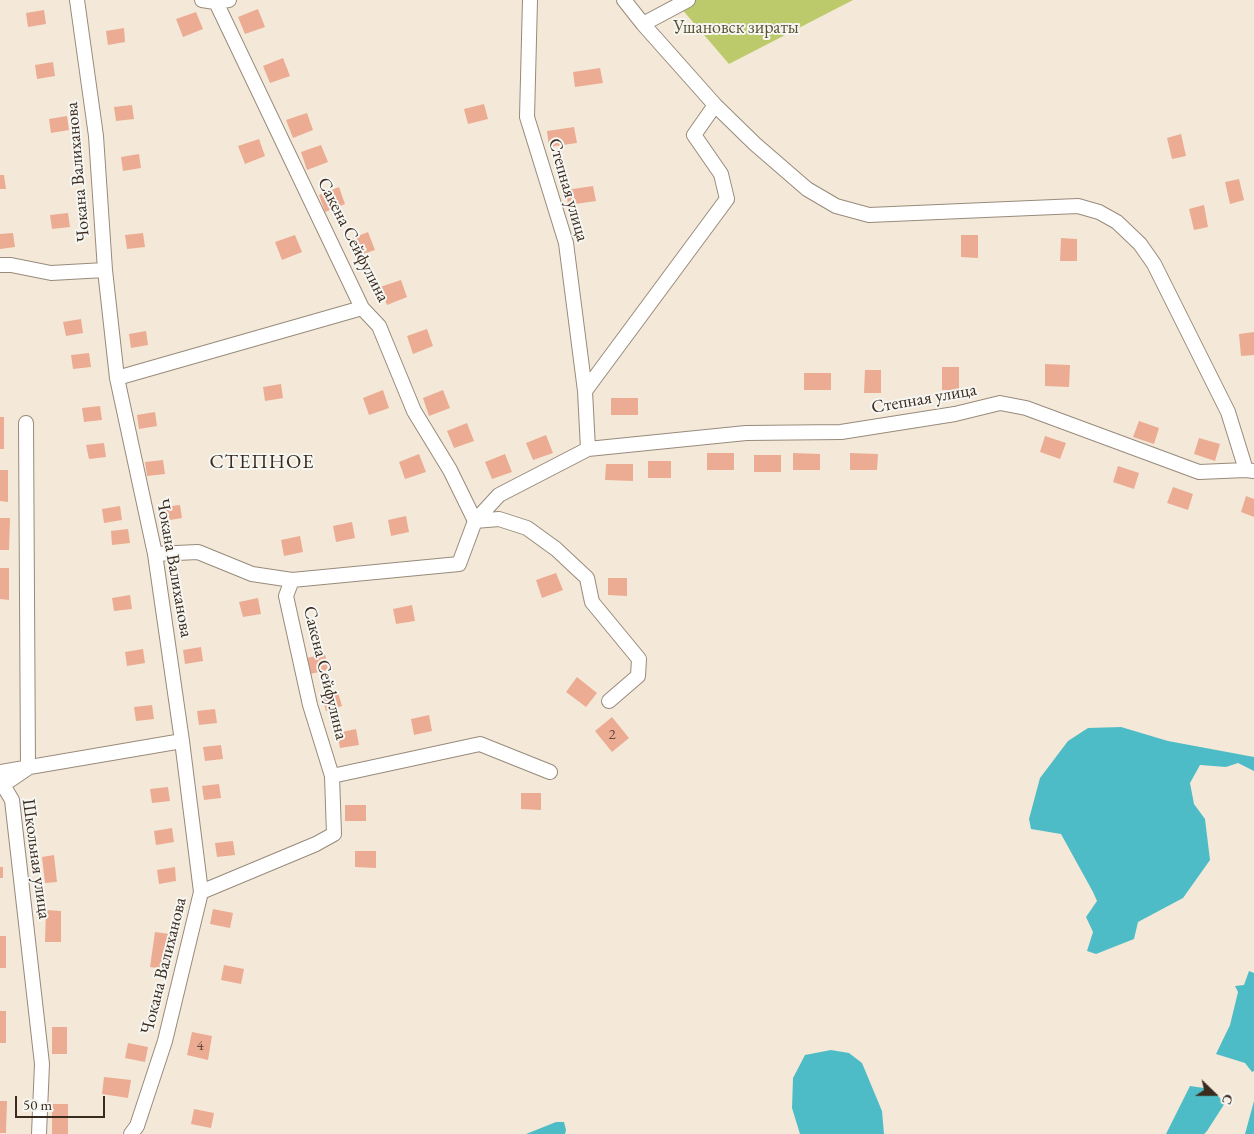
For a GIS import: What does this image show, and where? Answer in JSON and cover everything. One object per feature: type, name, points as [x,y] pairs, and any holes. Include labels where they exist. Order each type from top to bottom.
[{"type":"street","name":"Чокана Валиханова","points":[[77,0],[96,136],[105,270],[117,378],[155,554],[182,741],[201,892],[165,1041],[137,1126],[131,1134]]},
{"type":"street","name":"Сакена Сейфулина","points":[[215,0],[362,308],[379,326],[414,411],[450,470],[475,522]]},
{"type":"street","name":"Степная улица","points":[[530,0],[527,117],[566,243],[585,390],[588,449]]},
{"type":"street","points":[[624,0],[715,105],[755,144],[807,189],[836,206],[869,215],[1078,206],[1099,212],[1117,222],[1140,244],[1154,264],[1228,412],[1250,471]]},
{"type":"street","points":[[643,24],[688,0]]},
{"type":"street","points":[[585,390],[728,199],[721,174],[694,135],[715,105]]},
{"type":"street","points":[[0,265],[11,265],[51,273],[105,270]]},
{"type":"street","points":[[117,378],[362,308]]},
{"type":"street","name":"Степная улица","points":[[475,522],[499,496],[588,449],[746,433],[841,432],[955,414],[1000,403],[1026,408],[1199,472],[1250,471]]},
{"type":"street","points":[[26,423],[28,768]]},
{"type":"street","points":[[155,554],[198,552],[252,574],[292,580],[460,564],[475,522],[499,519],[527,528],[556,549],[587,578],[592,602],[638,659],[638,676],[609,701]]},
{"type":"street","name":"Сакена Сейфулина","points":[[201,892],[316,844],[334,834],[332,776],[310,705],[286,596],[292,580]]},
{"type":"street","points":[[0,772],[182,741]]},
{"type":"street","points":[[332,776],[480,744],[550,772]]},
{"type":"street","name":"Школьная улица","points":[[28,768],[3,785],[12,800],[41,1055],[39,1134]]},
{"type":"green space","name":"Ушановск зираты","points":[[674,0],[853,0],[729,64]]},
{"type":"water","points":[[1121,727],[1168,741],[1254,757],[1254,771],[1238,763],[1226,767],[1200,765],[1190,783],[1194,804],[1205,819],[1210,860],[1183,898],[1138,922],[1134,939],[1096,954],[1087,951],[1093,932],[1086,917],[1097,901],[1093,892],[1061,834],[1031,829],[1029,819],[1040,778],[1068,741],[1088,728]]},
{"type":"water","points":[[1249,971],[1254,973],[1254,1071],[1252,1072],[1245,1063],[1216,1054],[1230,1025],[1238,992],[1235,986],[1244,985]]},
{"type":"water","points":[[831,1050],[849,1053],[862,1063],[882,1111],[884,1134],[800,1134],[792,1108],[793,1078],[805,1055]]},
{"type":"water","points":[[1190,1086],[1211,1089],[1225,1103],[1204,1134],[1166,1134]]},
{"type":"water","points":[[1254,1101],[1254,1134],[1245,1134]]},
{"type":"water","points":[[556,1122],[564,1122],[565,1134],[526,1134]]},
{"type":"building","points":[[258,9],[265,27],[245,34],[238,17]]},
{"type":"building","points":[[44,10],[46,24],[28,27],[26,13]]},
{"type":"building","points":[[196,12],[203,29],[183,37],[176,19]]},
{"type":"building","points":[[124,28],[125,42],[108,45],[106,31]]},
{"type":"building","points":[[283,58],[290,76],[270,83],[263,66]]},
{"type":"building","points":[[53,62],[55,76],[37,79],[35,65]]},
{"type":"building","points":[[600,68],[603,83],[575,87],[573,72]]},
{"type":"building","points":[[484,104],[488,119],[468,124],[464,109]]},
{"type":"building","points":[[132,105],[134,119],[116,121],[114,107]]},
{"type":"building","points":[[307,113],[313,130],[293,138],[286,120]]},
{"type":"building","points":[[67,116],[69,130],[51,133],[49,119]]},
{"type":"building","points":[[574,127],[577,143],[549,147],[547,131]]},
{"type":"building","points":[[1181,134],[1186,156],[1172,159],[1167,138]]},
{"type":"building","points":[[259,139],[265,156],[245,164],[238,146]]},
{"type":"building","points":[[321,145],[328,162],[307,170],[301,152]]},
{"type":"building","points":[[139,154],[141,168],[123,171],[121,157]]},
{"type":"building","points":[[0,175],[4,175],[6,189],[0,189]]},
{"type":"building","points":[[1239,179],[1244,200],[1230,204],[1225,182]]},
{"type":"building","points":[[593,186],[596,201],[568,205],[566,190]]},
{"type":"building","points":[[339,187],[345,204],[325,212],[319,195]]},
{"type":"building","points":[[1204,205],[1208,227],[1194,230],[1189,209]]},
{"type":"building","points":[[68,213],[70,227],[52,229],[50,215]]},
{"type":"building","points":[[368,232],[375,250],[354,257],[348,240]]},
{"type":"building","points":[[13,233],[15,247],[0,249],[0,234]]},
{"type":"building","points":[[143,233],[145,247],[127,249],[125,235]]},
{"type":"building","points":[[295,235],[302,252],[282,260],[275,242]]},
{"type":"building","points":[[961,235],[978,235],[978,258],[961,257]]},
{"type":"building","points":[[1061,238],[1077,239],[1077,261],[1060,261]]},
{"type":"building","points":[[401,280],[407,297],[387,305],[380,287]]},
{"type":"building","points":[[81,319],[83,333],[66,336],[63,322]]},
{"type":"building","points":[[427,329],[433,346],[413,354],[407,336]]},
{"type":"building","points":[[146,331],[148,345],[131,348],[129,334]]},
{"type":"building","points":[[1254,332],[1254,355],[1241,356],[1239,334]]},
{"type":"building","points":[[89,353],[91,367],[73,369],[71,355]]},
{"type":"building","points":[[1045,364],[1070,365],[1069,387],[1045,386]]},
{"type":"building","points":[[942,367],[959,367],[959,390],[942,390]]},
{"type":"building","points":[[865,370],[881,370],[881,393],[864,393]]},
{"type":"building","points":[[804,373],[831,373],[831,390],[804,390]]},
{"type":"building","points":[[281,384],[283,398],[265,401],[263,387]]},
{"type":"building","points":[[383,390],[389,408],[369,415],[363,398]]},
{"type":"building","points":[[443,390],[450,408],[429,416],[423,398]]},
{"type":"building","points":[[611,398],[638,398],[638,415],[611,415]]},
{"type":"building","points":[[100,406],[102,420],[84,422],[82,408]]},
{"type":"building","points":[[155,412],[157,426],[139,429],[137,415]]},
{"type":"building","points":[[0,417],[4,417],[4,449],[0,449]]},
{"type":"building","points":[[1139,421],[1159,428],[1154,444],[1133,437]]},
{"type":"building","points":[[467,423],[474,441],[454,448],[447,431]]},
{"type":"building","points":[[546,435],[553,453],[533,460],[526,443]]},
{"type":"building","points":[[1045,436],[1066,443],[1060,459],[1040,452]]},
{"type":"building","points":[[1199,438],[1220,444],[1215,461],[1194,454]]},
{"type":"building","points":[[104,443],[106,457],[89,459],[86,445]]},
{"type":"building","points":[[707,453],[734,453],[734,470],[707,470]]},
{"type":"building","points":[[793,453],[820,454],[820,470],[793,470]]},
{"type":"building","points":[[850,453],[878,454],[877,470],[850,470]]},
{"type":"building","points":[[419,454],[426,472],[405,479],[399,462]]},
{"type":"building","points":[[505,454],[512,472],[492,479],[485,462]]},
{"type":"building","points":[[754,455],[781,455],[781,472],[754,472]]},
{"type":"building","points":[[163,460],[165,474],[147,476],[145,462]]},
{"type":"building","points":[[648,461],[671,461],[671,478],[648,478]]},
{"type":"building","points":[[606,464],[633,464],[633,481],[605,480]]},
{"type":"building","points":[[1118,466],[1139,473],[1134,489],[1113,482]]},
{"type":"building","points":[[0,470],[8,470],[8,502],[0,501]]},
{"type":"building","points":[[1173,487],[1193,494],[1188,510],[1167,503]]},
{"type":"building","points":[[1246,496],[1254,499],[1254,517],[1241,512]]},
{"type":"building","points":[[180,505],[182,518],[164,521],[163,507]]},
{"type":"building","points":[[120,506],[122,520],[104,523],[102,509]]},
{"type":"building","points":[[406,516],[409,532],[391,536],[388,520]]},
{"type":"building","points":[[0,518],[10,518],[9,550],[0,550]]},
{"type":"building","points":[[352,522],[355,538],[336,542],[333,526]]},
{"type":"building","points":[[128,529],[130,543],[112,545],[111,531]]},
{"type":"building","points":[[300,536],[303,552],[284,556],[281,540]]},
{"type":"building","points":[[0,568],[9,568],[9,600],[0,599]]},
{"type":"building","points":[[556,573],[563,590],[542,598],[536,580]]},
{"type":"building","points":[[608,578],[627,578],[627,596],[608,595]]},
{"type":"building","points":[[130,595],[132,609],[114,611],[112,598]]},
{"type":"building","points":[[258,598],[261,614],[243,617],[239,602]]},
{"type":"building","points":[[412,605],[415,621],[396,624],[393,609]]},
{"type":"building","points":[[201,647],[203,661],[185,664],[183,650]]},
{"type":"building","points":[[143,649],[145,663],[127,666],[125,652]]},
{"type":"building","points":[[325,654],[328,670],[310,674],[307,658]]},
{"type":"building","points":[[577,677],[597,693],[586,707],[566,692]]},
{"type":"building","points":[[337,689],[342,706],[326,711],[321,694]]},
{"type":"building","points":[[152,705],[154,719],[136,721],[134,707]]},
{"type":"building","points":[[215,709],[217,723],[199,725],[197,711]]},
{"type":"building","points":[[429,715],[432,731],[414,735],[411,719]]},
{"type":"building","points":[[612,717],[629,738],[612,752],[595,731]]},
{"type":"building","points":[[356,729],[359,745],[340,748],[337,733]]},
{"type":"building","points":[[221,745],[223,759],[205,761],[203,747]]},
{"type":"building","points":[[219,784],[221,798],[204,800],[202,786]]},
{"type":"building","points":[[168,787],[170,801],[152,803],[150,789]]},
{"type":"building","points":[[521,793],[541,793],[541,810],[521,809]]},
{"type":"building","points":[[345,805],[366,805],[366,821],[345,821]]},
{"type":"building","points":[[172,828],[174,842],[156,845],[154,831]]},
{"type":"building","points":[[233,841],[235,855],[217,857],[215,843]]},
{"type":"building","points":[[355,851],[376,851],[376,868],[355,867]]},
{"type":"building","points":[[54,855],[57,882],[45,883],[42,857]]},
{"type":"building","points":[[0,867],[3,867],[3,878],[0,878]]},
{"type":"building","points":[[175,867],[176,881],[159,884],[157,870]]},
{"type":"building","points":[[213,909],[233,913],[230,928],[210,924]]},
{"type":"building","points":[[46,910],[61,911],[61,942],[45,942]]},
{"type":"building","points":[[155,932],[170,934],[165,969],[150,967]]},
{"type":"building","points":[[0,936],[6,936],[6,968],[0,968]]},
{"type":"building","points":[[224,965],[244,969],[241,984],[221,980]]},
{"type":"building","points":[[0,1011],[6,1011],[6,1043],[0,1043]]},
{"type":"building","points":[[52,1027],[67,1027],[67,1054],[52,1054]]},
{"type":"building","points":[[192,1032],[212,1036],[208,1060],[187,1055]]},
{"type":"building","points":[[128,1043],[148,1047],[145,1062],[125,1058]]},
{"type":"building","points":[[104,1077],[131,1080],[128,1098],[102,1094]]},
{"type":"building","points":[[0,1101],[7,1101],[6,1133],[0,1133]]},
{"type":"building","points":[[52,1104],[68,1104],[68,1134],[52,1134]]},
{"type":"building","points":[[194,1109],[214,1113],[211,1128],[191,1124]]},
{"type":"district","name":"СТЕПНОЕ","points":[[262,463]]}]
